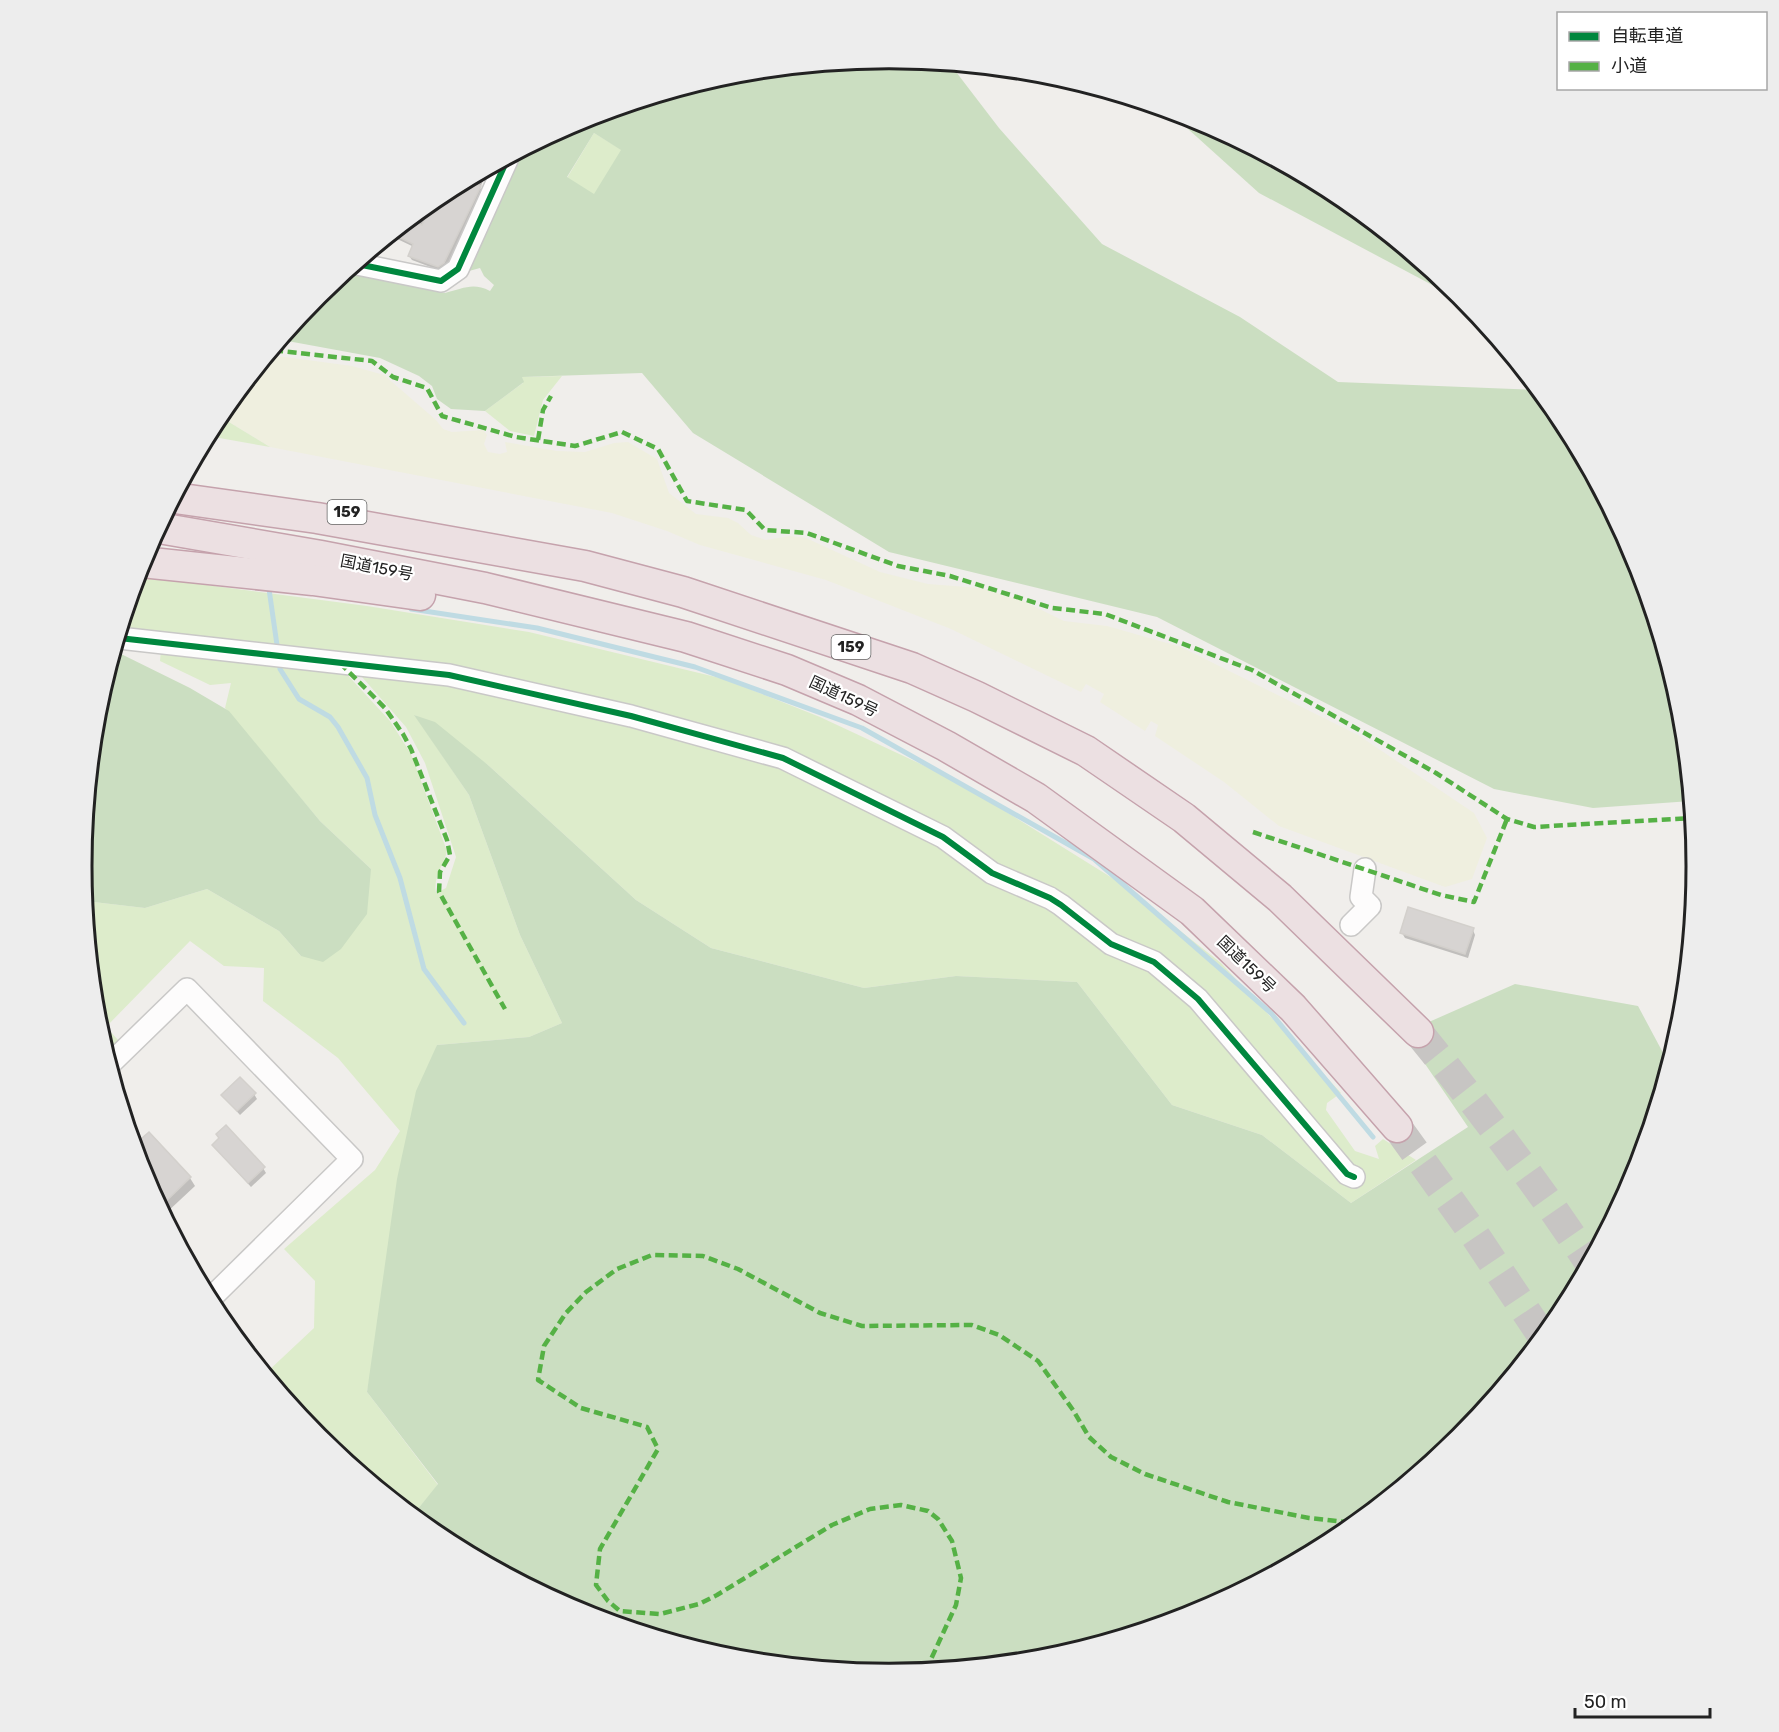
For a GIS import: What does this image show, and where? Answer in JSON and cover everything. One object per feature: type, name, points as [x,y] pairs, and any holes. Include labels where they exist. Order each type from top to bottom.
[{"type":"highway","name":"159","points":[[192,481],[323,506],[507,551]]},
{"type":"highway","name":"159","points":[[182,499],[317,518],[585,566],[683,592],[830,639],[945,682],[1086,752],[1184,819],[1280,898],[1418,1032]]},
{"type":"highway","name":"国道159号","points":[[167,529],[321,556],[484,588],[686,637],[787,670],[858,700],[946,746],[1036,798],[1192,911],[1293,1008],[1397,1127]]},
{"type":"highway","points":[[152,563],[348,585],[513,607],[686,637]]},
{"type":"street","points":[[366,266],[441,281],[447,277],[458,269],[502,170]]},
{"type":"street","points":[[126,639],[449,675],[631,716],[783,758],[943,837],[992,873],[1050,898],[1112,944],[1155,962],[1198,999],[1347,1173],[1354,1177]]},
{"type":"street","points":[[1351,925],[1370,906],[1361,897],[1365,869]]},
{"type":"street","points":[[117,1058],[187,989],[352,1159],[217,1292]]},
{"type":"green space","points":[[890,69],[956,72],[999,128],[1102,244],[1240,317],[1338,382],[1528,390],[1580,468],[1626,561],[1659,660],[1680,762],[1684,802],[1593,808],[1494,789],[1157,617],[889,552],[693,433],[642,373],[522,377],[524,382],[485,411],[451,409],[437,399],[432,386],[419,376],[380,358],[290,341],[326,302],[357,273],[445,293],[473,287],[490,291],[494,285],[484,276],[480,268],[469,271],[472,255],[516,162],[537,151],[633,111],[734,84],[785,76]],"holes":[[[594,133],[621,150],[594,194],[567,177]]]},
{"type":"green space","points":[[1185,127],[1242,151],[1332,203],[1375,234],[1438,288],[1259,193]]},
{"type":"green space","points":[[594,133],[622,150],[594,195],[567,178]]},
{"type":"green space","points":[[278,356],[352,366],[384,375],[436,420],[443,429],[452,432],[483,430],[487,435],[484,444],[488,452],[500,454],[507,452],[505,442],[557,451],[585,452],[614,443],[628,442],[657,459],[669,493],[696,514],[728,518],[738,523],[751,535],[766,540],[790,536],[806,538],[880,572],[928,584],[980,588],[1023,601],[1064,621],[1107,626],[1181,647],[1358,735],[1474,813],[1487,838],[1472,879],[1445,887],[1279,826],[1224,782],[1155,736],[1158,725],[1151,721],[1145,731],[1100,702],[1104,694],[1086,684],[1081,692],[951,629],[826,580],[700,545],[667,531],[612,513],[270,447],[228,422]]},
{"type":"green space","points":[[562,376],[543,400],[534,436],[510,431],[485,411],[523,383],[522,377]]},
{"type":"green space","points":[[228,422],[270,447],[218,438]]},
{"type":"green space","points":[[147,577],[367,606],[529,632],[724,679],[820,717],[955,780],[1117,881],[1221,963],[1341,1093],[1327,1103],[1326,1110],[1355,1151],[1379,1159],[1375,1146],[1383,1139],[1416,1160],[1351,1203],[1262,1135],[1172,1105],[1077,982],[956,976],[864,988],[711,948],[636,900],[488,765],[415,715],[469,795],[520,935],[562,1023],[529,1037],[437,1045],[367,1392],[438,1485],[418,1508],[364,1465],[326,1430],[271,1368],[314,1328],[315,1281],[284,1249],[375,1170],[400,1131],[338,1058],[263,1001],[264,968],[224,966],[190,941],[109,1024],[99,970],[93,902],[145,908],[207,889],[279,931],[301,956],[371,869],[320,821],[225,708],[231,683],[210,685],[160,661],[161,649],[342,669],[390,721],[411,754],[447,851],[437,877],[436,893],[446,888],[456,857],[425,763],[406,727],[355,669],[438,679],[747,754],[853,799],[1185,982],[827,775],[605,702],[129,630]]},
{"type":"green space","points":[[122,654],[190,688],[229,711],[320,821],[371,869],[367,914],[341,949],[323,962],[301,956],[279,931],[207,889],[145,908],[93,902],[94,814],[99,762]]},
{"type":"green space","points":[[414,715],[435,722],[488,765],[636,900],[711,948],[864,988],[956,976],[1077,982],[1172,1105],[1262,1135],[1351,1203],[1468,1127],[1404,1033],[1515,984],[1638,1006],[1663,1053],[1644,1122],[1626,1171],[1580,1264],[1552,1309],[1522,1351],[1453,1430],[1375,1498],[1332,1529],[1242,1581],[1194,1602],[1146,1621],[1045,1648],[994,1656],[890,1663],[785,1656],[734,1648],[633,1621],[585,1602],[537,1581],[447,1529],[418,1508],[438,1484],[367,1392],[397,1179],[416,1091],[437,1045],[529,1037],[562,1023],[520,935],[469,795]]},
{"type":"green space","points":[[111,1032],[120,1042],[114,1047]]},
{"type":"building","points":[[479,184],[481,186],[444,263],[438,267],[408,256],[413,244],[400,237],[419,224],[422,225],[425,219],[447,203]]},
{"type":"building","points":[[1408,907],[1474,928],[1465,954],[1400,933]]},
{"type":"building","points":[[240,1077],[256,1093],[237,1111],[221,1095]]},
{"type":"building","points":[[226,1125],[265,1167],[248,1183],[212,1145],[219,1138],[216,1134]]},
{"type":"building","points":[[149,1132],[191,1177],[167,1201],[153,1171],[141,1139]]},
{"type":"waterway","points":[[269,589],[278,652]]},
{"type":"waterway","points":[[411,609],[537,628],[695,667],[862,728],[1094,859],[1271,1013],[1373,1137]]},
{"type":"waterway","points":[[279,661],[280,669],[299,699],[330,717],[338,727],[367,778],[375,815],[400,878],[424,969],[464,1023]]},
{"type":"tunnel","points":[[1418,1032],[1506,1145],[1585,1256]]},
{"type":"tunnel","points":[[1397,1127],[1474,1234],[1538,1329]]},
{"type":"marked path","points":[[282,351],[372,361],[393,377],[427,388],[442,416],[516,437],[575,446],[622,432],[658,449],[687,501],[746,510],[765,530],[807,533],[898,566],[950,576],[1052,608],[1105,614],[1252,670],[1436,773],[1507,819],[1534,827],[1685,818]]},
{"type":"marked path","points":[[538,440],[543,410],[551,396]]},
{"type":"marked path","points":[[340,663],[385,708],[411,749],[447,840],[450,855],[440,872],[439,892],[505,1009]]},
{"type":"marked path","points":[[1253,832],[1441,895],[1474,902],[1507,819]]},
{"type":"marked path","points":[[930,1661],[956,1605],[961,1578],[952,1541],[938,1519],[928,1511],[901,1505],[870,1509],[832,1525],[699,1604],[660,1614],[620,1611],[608,1601],[596,1585],[600,1549],[658,1449],[647,1427],[581,1408],[538,1380],[544,1346],[566,1313],[586,1292],[617,1269],[652,1255],[703,1256],[738,1269],[820,1313],[862,1326],[972,1325],[999,1335],[1038,1361],[1089,1437],[1111,1457],[1145,1474],[1228,1502],[1309,1518],[1342,1522]]},
{"type":"cycle path","points":[[366,266],[441,281],[458,269],[503,170]]},
{"type":"cycle path","points":[[126,639],[449,675],[631,716],[783,758],[943,837],[992,873],[1061,905],[1111,944],[1154,962],[1198,999],[1347,1174],[1354,1177]]}]
